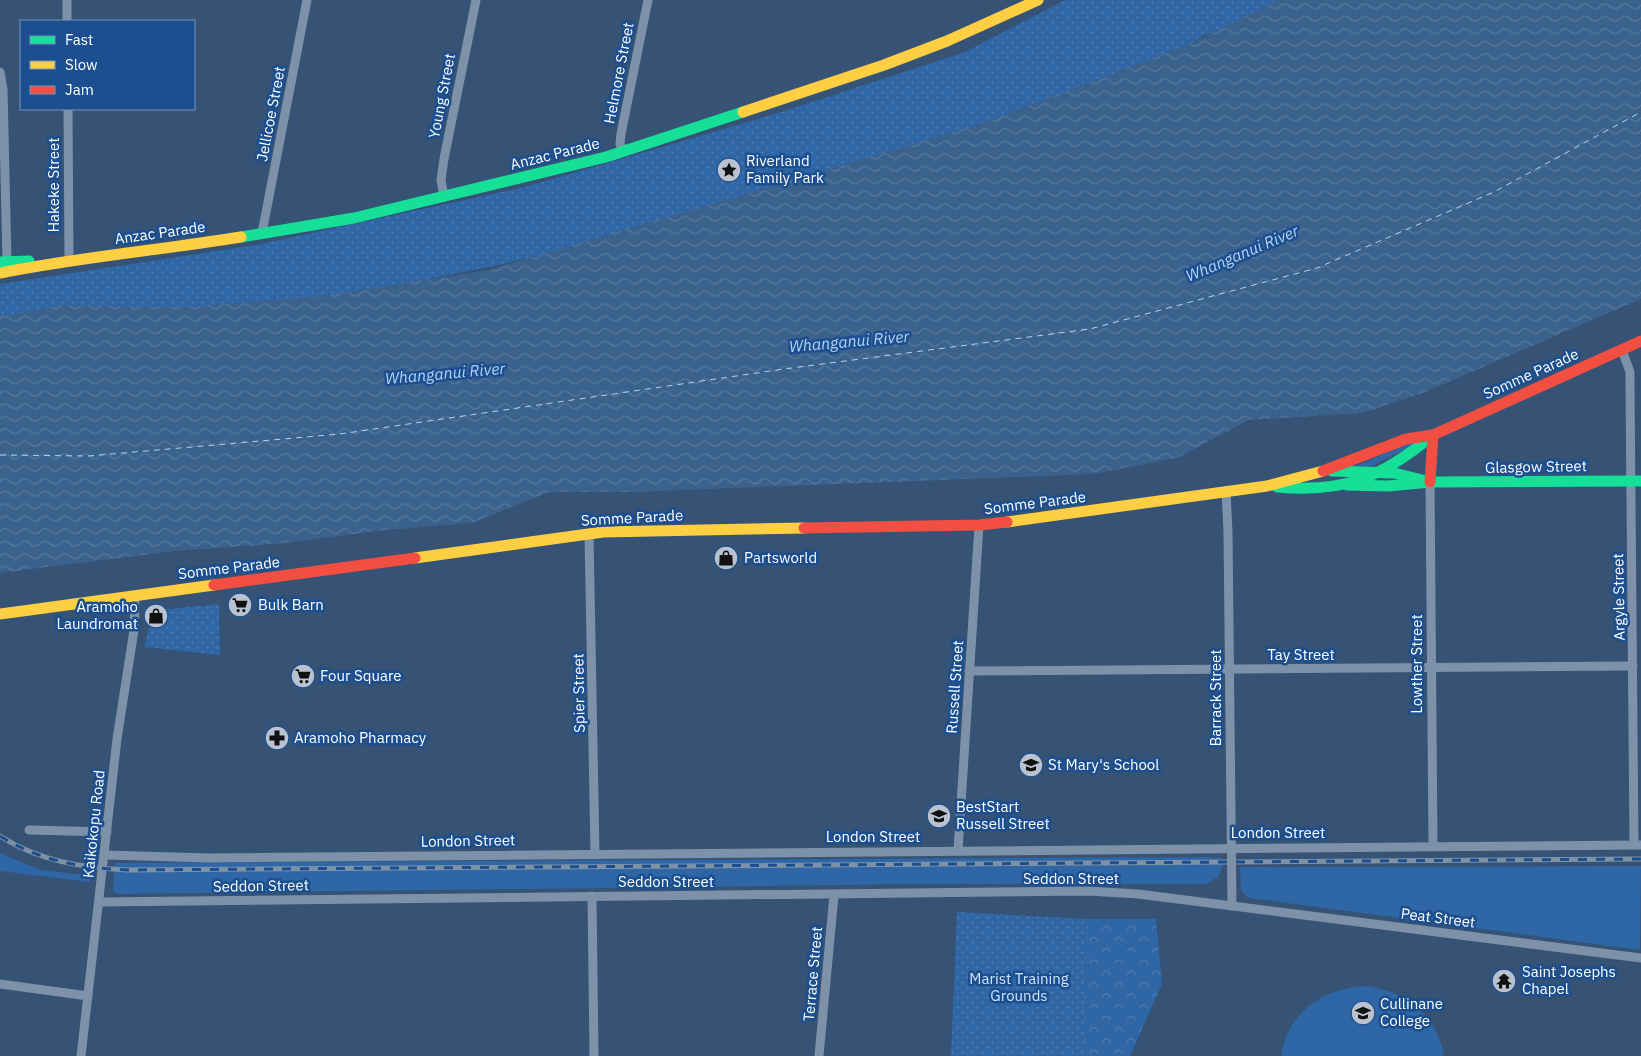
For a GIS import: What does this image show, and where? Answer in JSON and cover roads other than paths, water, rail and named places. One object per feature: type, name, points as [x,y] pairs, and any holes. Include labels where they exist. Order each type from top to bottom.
[{"type":"main road","name":"Anzac Parade","points":[[0,273],[64,261],[177,247],[354,218],[444,198],[623,152],[884,65],[948,41],[1038,0]]},
{"type":"main road","name":"Anzac Parade","points":[[3,262],[64,261]]},
{"type":"main road","name":"Somme Parade","points":[[0,614],[470,552],[589,534],[629,531],[979,525],[1267,486],[1324,471],[1406,439],[1433,435],[1641,341]]},
{"type":"main road","name":"Somme Parade","points":[[1267,486],[1294,488],[1347,485],[1413,453],[1433,435]]},
{"type":"main road","points":[[1430,482],[1433,435]]},
{"type":"main road","name":"Glasgow Street","points":[[1324,471],[1378,471],[1412,475],[1430,482]]},
{"type":"main road","name":"Glasgow Street","points":[[1347,485],[1410,486],[1430,482],[1636,481]]},
{"type":"street","points":[[67,0],[68,20]]},
{"type":"street","name":"Jellicoe Street","points":[[262,233],[307,0]]},
{"type":"street","name":"Young Street","points":[[444,198],[441,180],[444,159],[476,0]]},
{"type":"street","name":"Helmore Street","points":[[623,152],[620,144],[621,134],[648,0]]},
{"type":"street","points":[[0,72],[3,88],[3,262]]},
{"type":"street","name":"Hakeke Street","points":[[64,261],[68,110]]},
{"type":"street","name":"Argyle Street","points":[[1622,350],[1630,372],[1636,481],[1633,666],[1638,845]]},
{"type":"street","name":"Lowther Street","points":[[1430,482],[1432,846]]},
{"type":"street","name":"Barrack Street","points":[[1226,491],[1232,906]]},
{"type":"street","name":"Russell Street","points":[[958,850],[979,525]]},
{"type":"street","name":"Spier Street","points":[[589,534],[594,853]]},
{"type":"street","name":"Kaikokopu Road","points":[[81,1056],[117,739],[130,664],[135,596]]},
{"type":"street","name":"Tay Street","points":[[969,671],[1633,666]]},
{"type":"street","points":[[29,830],[107,832]]},
{"type":"street","name":"London Street","points":[[105,855],[209,858],[1231,847],[1638,845]]},
{"type":"street","name":"Seddon Street","points":[[99,902],[1088,891],[1138,894],[1232,906]]},
{"type":"street","name":"Terrace Street","points":[[819,1056],[834,895]]},
{"type":"street","points":[[592,896],[594,1056]]},
{"type":"street","name":"Peat Street","points":[[1232,906],[1641,958]]},
{"type":"street","points":[[0,984],[88,996]]},
{"type":"water","name":"Whanganui River","points":[[1279,0],[1641,0],[1641,299],[1423,393],[1362,413],[1249,420],[1177,458],[1093,474],[633,492],[549,492],[472,523],[385,530],[286,543],[175,551],[0,573],[0,315],[11,315],[62,305],[184,307],[321,296],[489,270],[977,125],[1190,44]]},
{"type":"railway","points":[[0,836],[30,852],[62,862],[128,870],[1641,859]]},
{"type":"place","name":"Riverland Family Park","points":[[729,170]]},
{"type":"place","name":"Partsworld","points":[[726,558]]},
{"type":"place","name":"Bulk Barn","points":[[240,605]]},
{"type":"place","name":"Aramoho Laundromat","points":[[156,616]]},
{"type":"place","name":"Four Square","points":[[303,676]]},
{"type":"place","name":"Aramoho Pharmacy","points":[[277,738]]},
{"type":"place","name":"St Mary's School","points":[[1031,765]]},
{"type":"place","name":"BestStart Russell Street","points":[[939,816]]},
{"type":"place","name":"Saint Josephs Chapel","points":[[1504,981]]},
{"type":"place","name":"Cullinane College","points":[[1363,1013]]},
{"type":"park label","name":"Marist Training Grounds","points":[[1019,988]]}]
